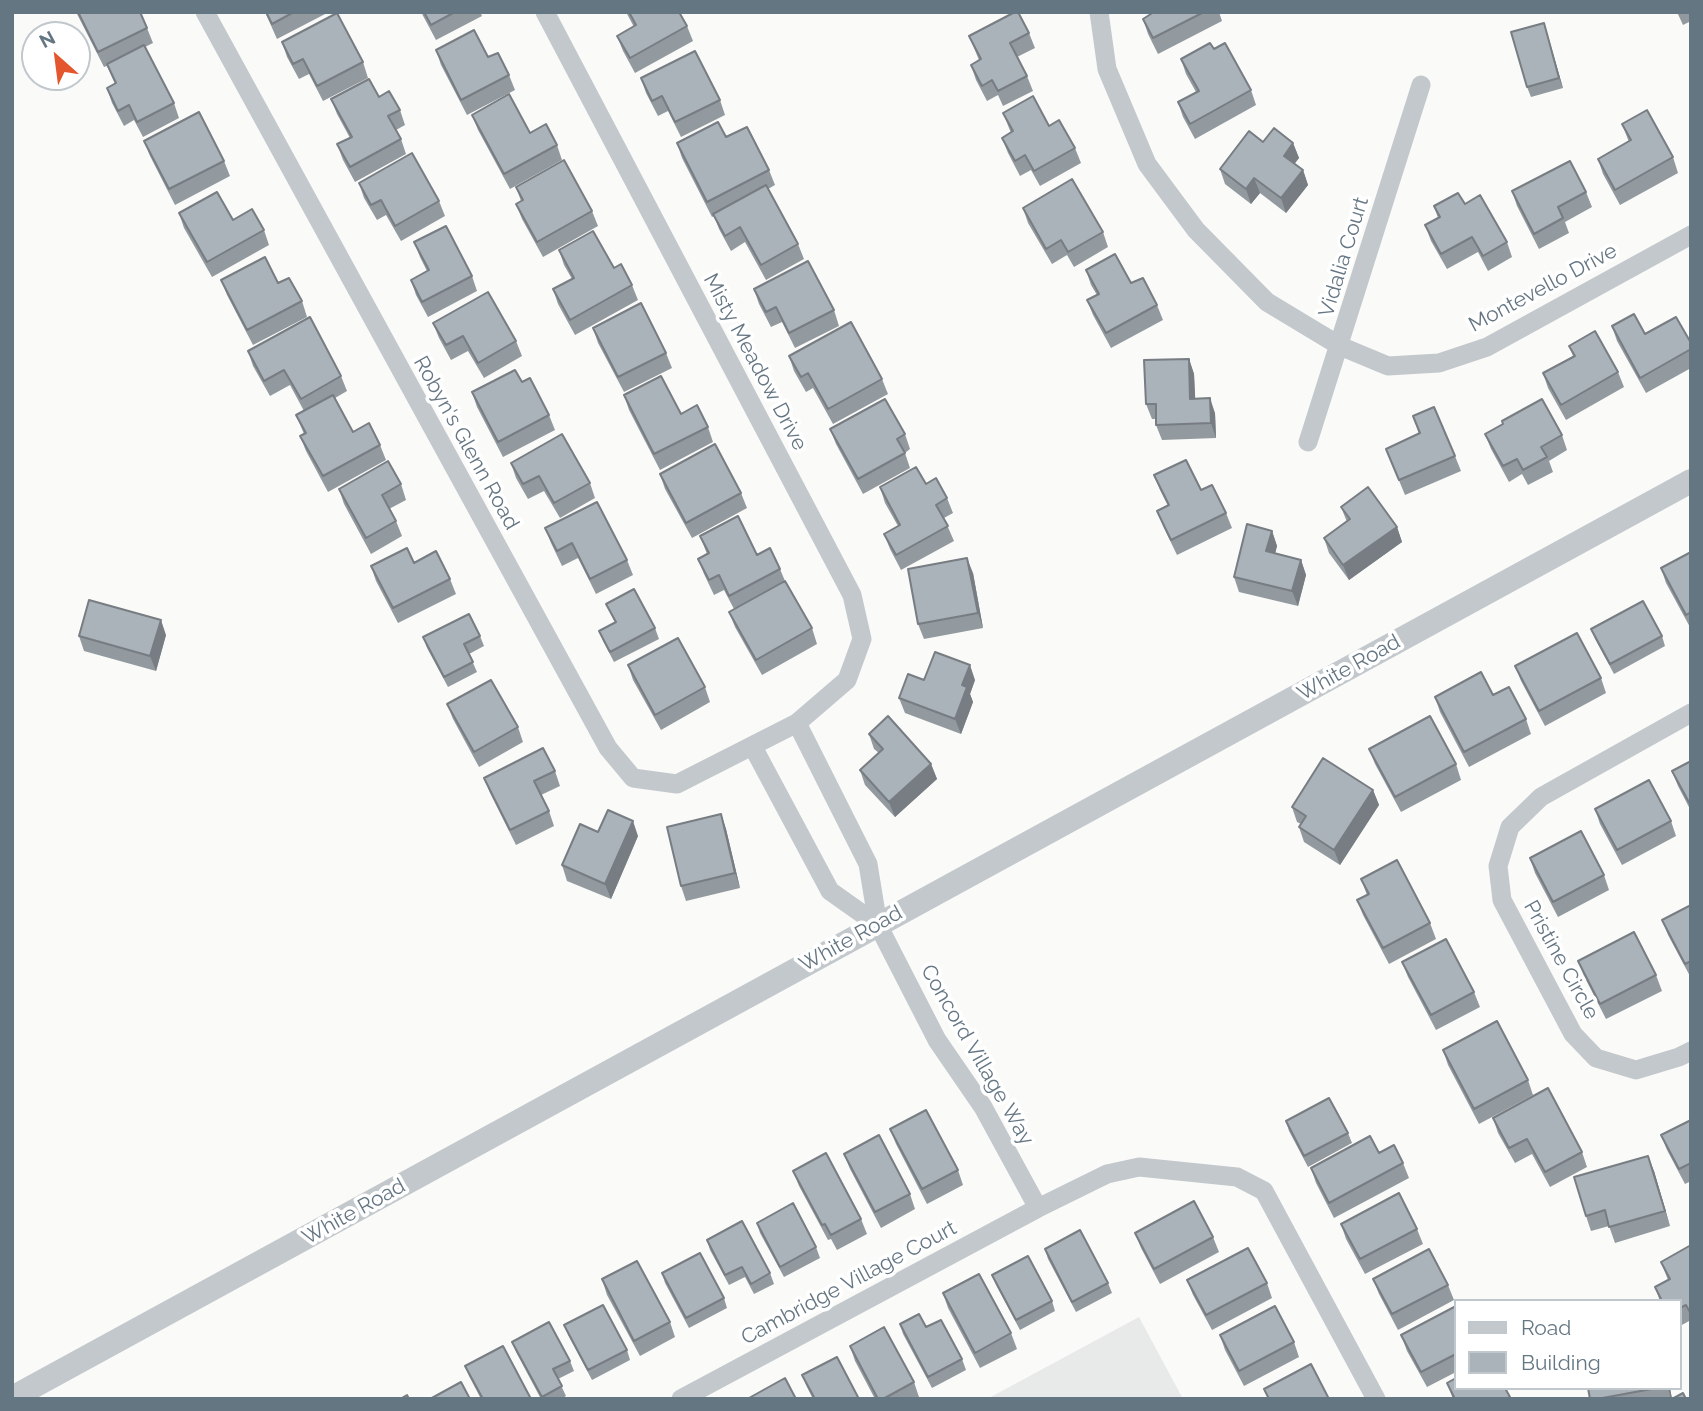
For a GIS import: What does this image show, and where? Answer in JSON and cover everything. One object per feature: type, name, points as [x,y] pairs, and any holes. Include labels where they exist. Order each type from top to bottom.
[{"type":"street","name":"Robyn's Glenn Road","points":[[205,12],[608,748],[633,778],[677,784],[753,747]]},
{"type":"street","name":"Misty Meadow Drive","points":[[545,12],[852,595],[862,639],[847,680],[797,723],[753,747]]},
{"type":"street","name":"Montevello Drive","points":[[1099,12],[1107,69],[1147,164],[1196,230],[1267,302],[1340,346],[1388,366],[1439,362],[1487,347],[1691,235]]},
{"type":"street","name":"Vidalia Court","points":[[1308,442],[1421,85]]},
{"type":"street","name":"White Road","points":[[12,1398],[1691,481]]},
{"type":"street","name":"Pristine Circle","points":[[1691,713],[1541,797],[1510,827],[1498,866],[1502,900],[1573,1034],[1596,1058],[1636,1070],[1691,1051]]},
{"type":"street","points":[[797,723],[868,864],[878,925]]},
{"type":"street","points":[[753,747],[830,891],[878,925]]},
{"type":"street","name":"Concord Village Way","points":[[878,925],[937,1040],[983,1107],[1038,1208]]},
{"type":"street","name":"Cambridge Village Court","points":[[681,1399],[1038,1208],[1107,1174],[1139,1167],[1237,1177],[1264,1191],[1376,1399]]},
{"type":"shaded area","points":[[1139,1317],[1183,1399],[987,1399]]},
{"type":"building","points":[[78,12],[140,12],[147,28],[98,52],[91,38],[91,21],[82,21]]},
{"type":"building","points":[[266,12],[294,12],[272,24]]},
{"type":"building","points":[[424,12],[455,12],[431,25]]},
{"type":"building","points":[[629,12],[679,12],[687,26],[630,58],[617,36],[636,25]]},
{"type":"building","points":[[1018,12],[1029,33],[1010,43],[1027,76],[998,91],[992,80],[982,86],[971,65],[981,59],[969,36]]},
{"type":"building","points":[[1154,12],[1204,12],[1153,38],[1143,19]]},
{"type":"building","points":[[337,13],[363,62],[317,86],[303,59],[293,64],[282,42]]},
{"type":"building","points":[[1544,23],[1559,78],[1527,87],[1511,32]]},
{"type":"building","points":[[474,30],[488,57],[498,53],[509,75],[461,100],[436,50]]},
{"type":"building","points":[[1210,43],[1214,49],[1225,43],[1251,90],[1190,124],[1178,102],[1199,91],[1181,59]]},
{"type":"building","points":[[144,45],[174,103],[137,122],[129,105],[118,111],[107,88],[116,83],[107,64]]},
{"type":"building","points":[[695,51],[720,100],[675,122],[662,96],[652,101],[641,78]]},
{"type":"building","points":[[369,79],[379,97],[389,91],[400,110],[388,116],[401,139],[350,167],[337,144],[352,137],[331,99]]},
{"type":"building","points":[[509,94],[530,133],[546,124],[557,145],[504,174],[472,115]]},
{"type":"building","points":[[1033,96],[1049,126],[1059,120],[1075,148],[1034,171],[1025,155],[1015,161],[1002,138],[1013,131],[1003,113]]},
{"type":"building","points":[[1647,110],[1673,157],[1615,190],[1598,159],[1631,140],[1622,124]]},
{"type":"building","points":[[199,112],[224,161],[169,189],[144,141]]},
{"type":"building","points":[[718,122],[726,137],[747,127],[769,170],[707,202],[677,143]]},
{"type":"building","points":[[1274,128],[1293,143],[1284,156],[1303,170],[1281,198],[1254,178],[1246,189],[1220,169],[1249,131],[1263,142]]},
{"type":"building","points":[[412,153],[439,201],[395,226],[381,200],[371,205],[359,183]]},
{"type":"building","points":[[564,160],[592,211],[537,242],[516,204],[523,200],[516,187]]},
{"type":"building","points":[[1570,161],[1586,192],[1558,207],[1563,218],[1534,234],[1512,191]]},
{"type":"building","points":[[1072,179],[1103,232],[1068,252],[1061,240],[1046,249],[1023,208]]},
{"type":"building","points":[[766,185],[798,244],[761,265],[740,227],[725,236],[713,214]]},
{"type":"building","points":[[217,192],[233,220],[252,209],[264,230],[207,262],[179,213]]},
{"type":"building","points":[[1458,193],[1465,204],[1480,195],[1507,242],[1483,256],[1472,237],[1441,254],[1425,225],[1440,217],[1434,206]]},
{"type":"building","points":[[446,226],[472,276],[422,302],[411,280],[429,270],[414,242]]},
{"type":"building","points":[[593,231],[614,268],[621,264],[632,285],[570,320],[553,289],[574,278],[559,250]]},
{"type":"building","points":[[1115,254],[1131,283],[1143,278],[1157,305],[1106,333],[1087,300],[1099,294],[1086,270]]},
{"type":"building","points":[[265,257],[278,283],[289,278],[302,301],[247,330],[221,280]]},
{"type":"building","points":[[808,261],[834,310],[789,333],[776,307],[766,312],[754,289]]},
{"type":"building","points":[[488,292],[516,341],[478,363],[463,336],[446,345],[433,323]]},
{"type":"building","points":[[641,303],[666,353],[618,377],[593,328]]},
{"type":"building","points":[[1634,314],[1645,334],[1676,317],[1691,343],[1691,349],[1640,378],[1612,326]]},
{"type":"building","points":[[310,317],[341,376],[301,399],[284,370],[264,381],[248,351]]},
{"type":"building","points":[[851,322],[882,379],[828,409],[808,373],[801,377],[789,356]]},
{"type":"building","points":[[1595,331],[1618,372],[1561,405],[1543,373],[1575,356],[1569,346]]},
{"type":"building","points":[[1189,359],[1190,399],[1210,398],[1211,423],[1156,425],[1156,404],[1146,404],[1144,360]]},
{"type":"building","points":[[515,370],[522,382],[530,378],[549,415],[498,442],[472,392]]},
{"type":"building","points":[[661,376],[681,414],[697,405],[708,427],[654,454],[624,395]]},
{"type":"building","points":[[333,395],[353,432],[369,423],[380,445],[323,476],[300,436],[306,433],[296,415]]},
{"type":"building","points":[[885,399],[905,434],[897,439],[905,453],[858,479],[830,429]]},
{"type":"building","points":[[1542,399],[1562,435],[1541,447],[1547,457],[1523,470],[1517,459],[1503,466],[1485,434],[1503,424],[1502,421]]},
{"type":"building","points":[[1434,407],[1455,456],[1399,480],[1386,449],[1420,433],[1413,416]]},
{"type":"building","points":[[562,434],[590,483],[554,503],[539,476],[523,484],[511,463]]},
{"type":"building","points":[[715,444],[741,493],[686,523],[660,474]]},
{"type":"building","points":[[1186,460],[1201,490],[1212,485],[1226,513],[1171,540],[1157,511],[1169,505],[1154,475]]},
{"type":"building","points":[[388,461],[401,484],[382,495],[396,521],[366,538],[339,489]]},
{"type":"building","points":[[916,467],[926,484],[936,478],[947,498],[936,505],[948,526],[896,555],[884,534],[900,525],[880,487]]},
{"type":"building","points":[[1368,487],[1397,527],[1343,565],[1324,538],[1350,519],[1341,507]]},
{"type":"building","points":[[597,502],[627,560],[590,579],[572,543],[557,551],[545,528]]},
{"type":"building","points":[[738,516],[757,555],[770,548],[780,569],[729,596],[719,575],[709,580],[698,559],[709,553],[700,536]]},
{"type":"building","points":[[1247,524],[1272,531],[1266,551],[1301,560],[1292,591],[1234,577]]},
{"type":"building","points":[[407,548],[414,563],[436,551],[450,579],[393,608],[371,566]]},
{"type":"building","points":[[1691,552],[1691,612],[1686,615],[1661,568]]},
{"type":"building","points":[[967,558],[978,613],[918,624],[908,569]]},
{"type":"building","points":[[785,581],[812,628],[756,660],[729,612]]},
{"type":"building","points":[[634,589],[655,628],[610,652],[599,631],[616,622],[606,604]]},
{"type":"building","points":[[89,600],[161,620],[150,656],[79,636]]},
{"type":"building","points":[[1643,601],[1662,636],[1610,664],[1591,629]]},
{"type":"building","points":[[469,614],[480,636],[464,644],[473,662],[444,677],[423,637]]},
{"type":"building","points":[[1577,633],[1601,678],[1539,711],[1515,666]]},
{"type":"building","points":[[678,638],[705,687],[655,715],[628,665]]},
{"type":"building","points":[[935,652],[970,665],[962,685],[967,687],[955,719],[899,698],[908,674],[924,680]]},
{"type":"building","points":[[1481,672],[1493,695],[1509,687],[1526,719],[1464,752],[1435,697]]},
{"type":"building","points":[[491,680],[518,727],[474,752],[447,704]]},
{"type":"building","points":[[888,716],[931,764],[889,802],[860,770],[883,749],[869,734]]},
{"type":"building","points":[[1430,716],[1456,764],[1395,797],[1369,749]]},
{"type":"building","points":[[543,748],[555,771],[534,781],[549,811],[510,830],[484,778]]},
{"type":"building","points":[[1323,758],[1373,790],[1334,850],[1299,827],[1306,816],[1292,807]]},
{"type":"building","points":[[1691,761],[1691,806],[1672,771]]},
{"type":"building","points":[[1649,780],[1671,821],[1617,850],[1595,809]]},
{"type":"building","points":[[608,810],[633,821],[605,884],[562,865],[580,824],[598,832]]},
{"type":"building","points":[[721,814],[735,873],[681,886],[667,827]]},
{"type":"building","points":[[1581,831],[1604,875],[1553,902],[1530,858]]},
{"type":"building","points":[[1397,860],[1430,923],[1383,948],[1357,900],[1369,894],[1361,879]]},
{"type":"building","points":[[1691,905],[1691,961],[1685,964],[1662,920]]},
{"type":"building","points":[[1634,932],[1656,975],[1600,1004],[1578,961]]},
{"type":"building","points":[[1446,939],[1474,992],[1431,1015],[1402,962]]},
{"type":"building","points":[[1497,1021],[1528,1080],[1474,1109],[1443,1050]]},
{"type":"building","points":[[1548,1088],[1582,1152],[1545,1172],[1527,1139],[1509,1148],[1493,1118]]},
{"type":"building","points":[[1329,1098],[1348,1133],[1304,1156],[1286,1121]]},
{"type":"building","points":[[926,1110],[958,1170],[922,1189],[890,1129]]},
{"type":"building","points":[[1691,1120],[1691,1163],[1679,1169],[1661,1135]]},
{"type":"building","points":[[879,1135],[910,1194],[875,1212],[844,1154]]},
{"type":"building","points":[[1370,1136],[1379,1153],[1394,1145],[1403,1163],[1329,1203],[1311,1168]]},
{"type":"building","points":[[826,1153],[861,1219],[831,1235],[825,1224],[822,1225],[793,1171]]},
{"type":"building","points":[[1648,1156],[1665,1211],[1609,1227],[1605,1210],[1586,1216],[1574,1177]]},
{"type":"building","points":[[1399,1193],[1417,1229],[1360,1259],[1341,1224]]},
{"type":"building","points":[[1194,1201],[1213,1237],[1154,1269],[1135,1233]]},
{"type":"building","points":[[793,1203],[816,1247],[780,1267],[757,1223]]},
{"type":"building","points":[[742,1221],[770,1273],[751,1284],[742,1267],[725,1275],[707,1240]]},
{"type":"building","points":[[1080,1230],[1108,1283],[1072,1302],[1045,1249]]},
{"type":"building","points":[[1691,1245],[1691,1314],[1686,1305],[1682,1307],[1682,1299],[1661,1299],[1655,1287],[1670,1279],[1661,1262]]},
{"type":"building","points":[[1248,1248],[1267,1283],[1206,1315],[1187,1280]]},
{"type":"building","points":[[1429,1249],[1448,1285],[1392,1314],[1373,1279]]},
{"type":"building","points":[[700,1253],[724,1298],[686,1318],[662,1273]]},
{"type":"building","points":[[1028,1256],[1052,1301],[1016,1320],[992,1275]]},
{"type":"building","points":[[637,1261],[670,1322],[634,1341],[602,1279]]},
{"type":"building","points":[[979,1274],[1011,1333],[975,1353],[943,1293]]},
{"type":"building","points":[[603,1305],[627,1350],[588,1370],[564,1325]]},
{"type":"building","points":[[1275,1306],[1294,1342],[1239,1371],[1220,1335]]},
{"type":"building","points":[[1454,1307],[1454,1355],[1421,1372],[1401,1335]]},
{"type":"building","points":[[919,1314],[926,1327],[941,1320],[962,1359],[928,1377],[900,1324]]},
{"type":"building","points":[[549,1322],[570,1361],[553,1369],[562,1386],[542,1397],[512,1342]]},
{"type":"building","points":[[884,1327],[914,1382],[883,1399],[878,1399],[850,1346]]},
{"type":"building","points":[[503,1346],[531,1399],[483,1399],[465,1366]]},
{"type":"building","points":[[837,1357],[859,1399],[815,1399],[802,1375]]},
{"type":"building","points":[[1311,1364],[1329,1399],[1269,1399],[1264,1389]]},
{"type":"building","points":[[785,1378],[796,1399],[749,1399],[749,1398]]},
{"type":"building","points":[[1454,1379],[1454,1390],[1506,1390],[1510,1397],[1455,1399],[1447,1383]]},
{"type":"building","points":[[461,1382],[470,1399],[430,1399]]},
{"type":"building","points":[[1588,1390],[1646,1390],[1597,1399],[1590,1399]]},
{"type":"building","points":[[1683,1393],[1686,1399],[1672,1399]]}]
